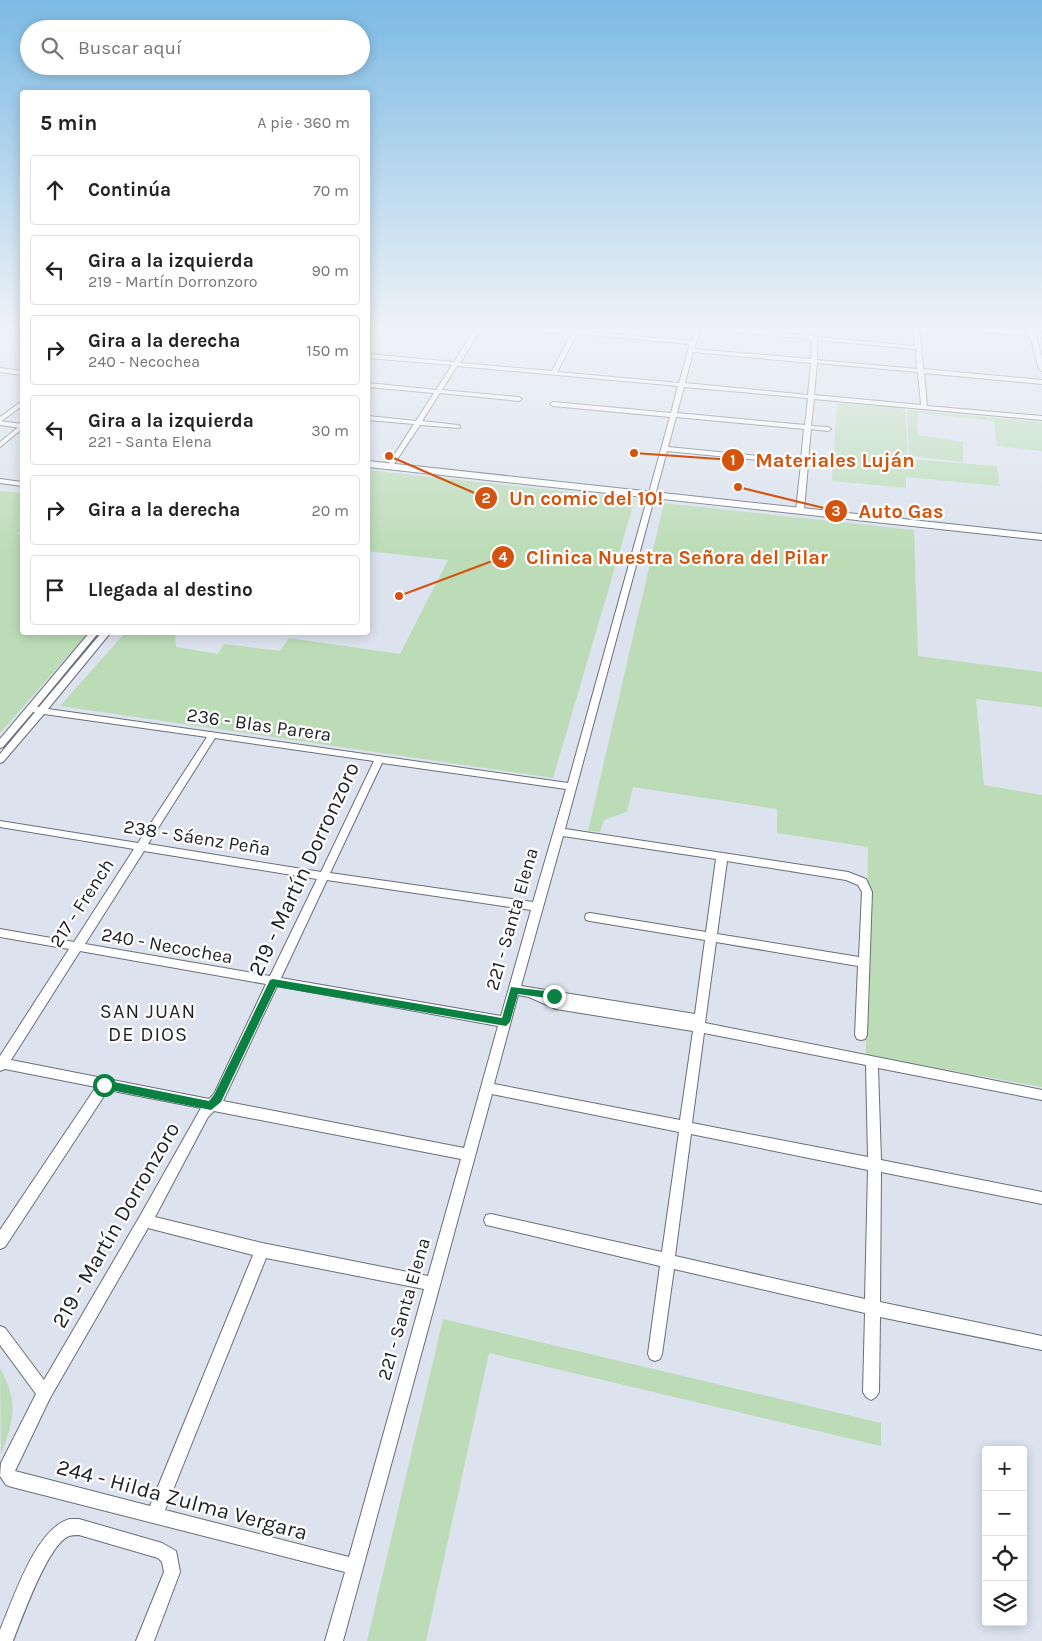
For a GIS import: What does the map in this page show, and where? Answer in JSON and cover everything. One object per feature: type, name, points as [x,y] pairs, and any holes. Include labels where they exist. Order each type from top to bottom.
[{"type":"main road","points":[[0,421],[20,426]]},
{"type":"main road","points":[[370,464],[1042,537]]},
{"type":"street","points":[[390,466],[431,402]]},
{"type":"street","name":"221 - Santa Elena","points":[[334,1641],[678,402]]},
{"type":"street","points":[[800,510],[810,402]]},
{"type":"street","points":[[862,402],[1042,418]]},
{"type":"street","points":[[924,402],[924,407]]},
{"type":"street","points":[[553,404],[828,429]]},
{"type":"street","points":[[0,421],[20,405]]},
{"type":"street","points":[[370,418],[458,427]]},
{"type":"street","points":[[0,445],[20,428]]},
{"type":"street","points":[[665,449],[827,465]]},
{"type":"street","points":[[0,481],[20,484]]},
{"type":"street","points":[[0,745],[93,635]]},
{"type":"street","points":[[0,760],[104,635]]},
{"type":"street","name":"236 - Blas Parera","points":[[31,709],[572,787]]},
{"type":"street","name":"217 - French","points":[[1,1064],[212,736]]},
{"type":"street","name":"219 - Martín Dorronzoro","points":[[7,1469],[45,1393],[145,1221],[204,1113],[218,1098],[379,760]]},
{"type":"street","name":"238 - Sáenz Peña","points":[[0,824],[324,876],[537,907]]},
{"type":"street","points":[[559,832],[592,838],[623,847],[722,859],[857,884],[867,892],[861,1036]]},
{"type":"street","points":[[656,1354],[722,859]]},
{"type":"street","points":[[590,917],[863,962]]},
{"type":"street","name":"240 - Necochea","points":[[0,934],[506,1022]]},
{"type":"street","points":[[515,990],[533,994],[556,1004],[701,1023],[872,1061],[1042,1095]]},
{"type":"street","points":[[871,1392],[875,1165],[872,1061]]},
{"type":"street","points":[[1,1064],[469,1155]]},
{"type":"street","points":[[0,1242],[104,1085]]},
{"type":"street","points":[[488,1088],[1042,1198]]},
{"type":"street","points":[[491,1220],[873,1308],[1042,1343]]},
{"type":"street","points":[[145,1221],[262,1250],[433,1284]]},
{"type":"street","points":[[155,1515],[262,1250]]},
{"type":"street","points":[[0,1333],[45,1393]]},
{"type":"street","name":"244 - Hilda Zulma Vergara","points":[[7,1469],[7,1474],[12,1479],[354,1566]]},
{"type":"street","points":[[4,1641],[43,1553],[63,1529],[79,1527],[162,1551],[170,1557],[172,1572],[145,1641]]},
{"type":"green space","points":[[837,403],[905,408],[908,459],[997,466],[1000,486],[906,477],[906,488],[832,481]]},
{"type":"green space","points":[[907,410],[1042,422],[1042,451],[997,446],[994,421],[918,413],[918,435],[963,442],[963,462],[909,456]]},
{"type":"green space","points":[[370,470],[635,499],[553,778],[60,706],[123,635],[175,635],[176,647],[218,654],[224,644],[280,651],[289,638],[400,654],[448,560],[370,551]]},
{"type":"green space","points":[[0,491],[20,493],[20,531],[17,534],[20,535],[20,635],[86,635],[0,733]]},
{"type":"green space","points":[[664,503],[914,530],[918,656],[1042,672],[1042,707],[976,699],[984,785],[1042,795],[1042,1087],[866,1055],[868,847],[777,833],[777,809],[633,787],[627,812],[604,820],[600,832],[588,831]]},
{"type":"green space","points":[[443,1319],[881,1423],[881,1446],[489,1353],[426,1641],[367,1641]]},
{"type":"green space","points":[[0,1368],[10,1391],[12,1401],[9,1431],[1,1455]]},
{"type":"place","name":"Materiales Luján","points":[[634,453]]},
{"type":"place","name":"Un comic del 10!","points":[[389,456]]},
{"type":"place","name":"Auto Gas","points":[[738,487]]},
{"type":"place","name":"Clinica Nuestra Señora del Pilar","points":[[399,596]]},
{"type":"district","name":"SAN JUAN DE DIOS","points":[[148,1022]]},
{"type":"route","points":[[104,1085],[211,1106],[218,1098],[273,983],[506,1022],[515,990],[554,996]]}]
